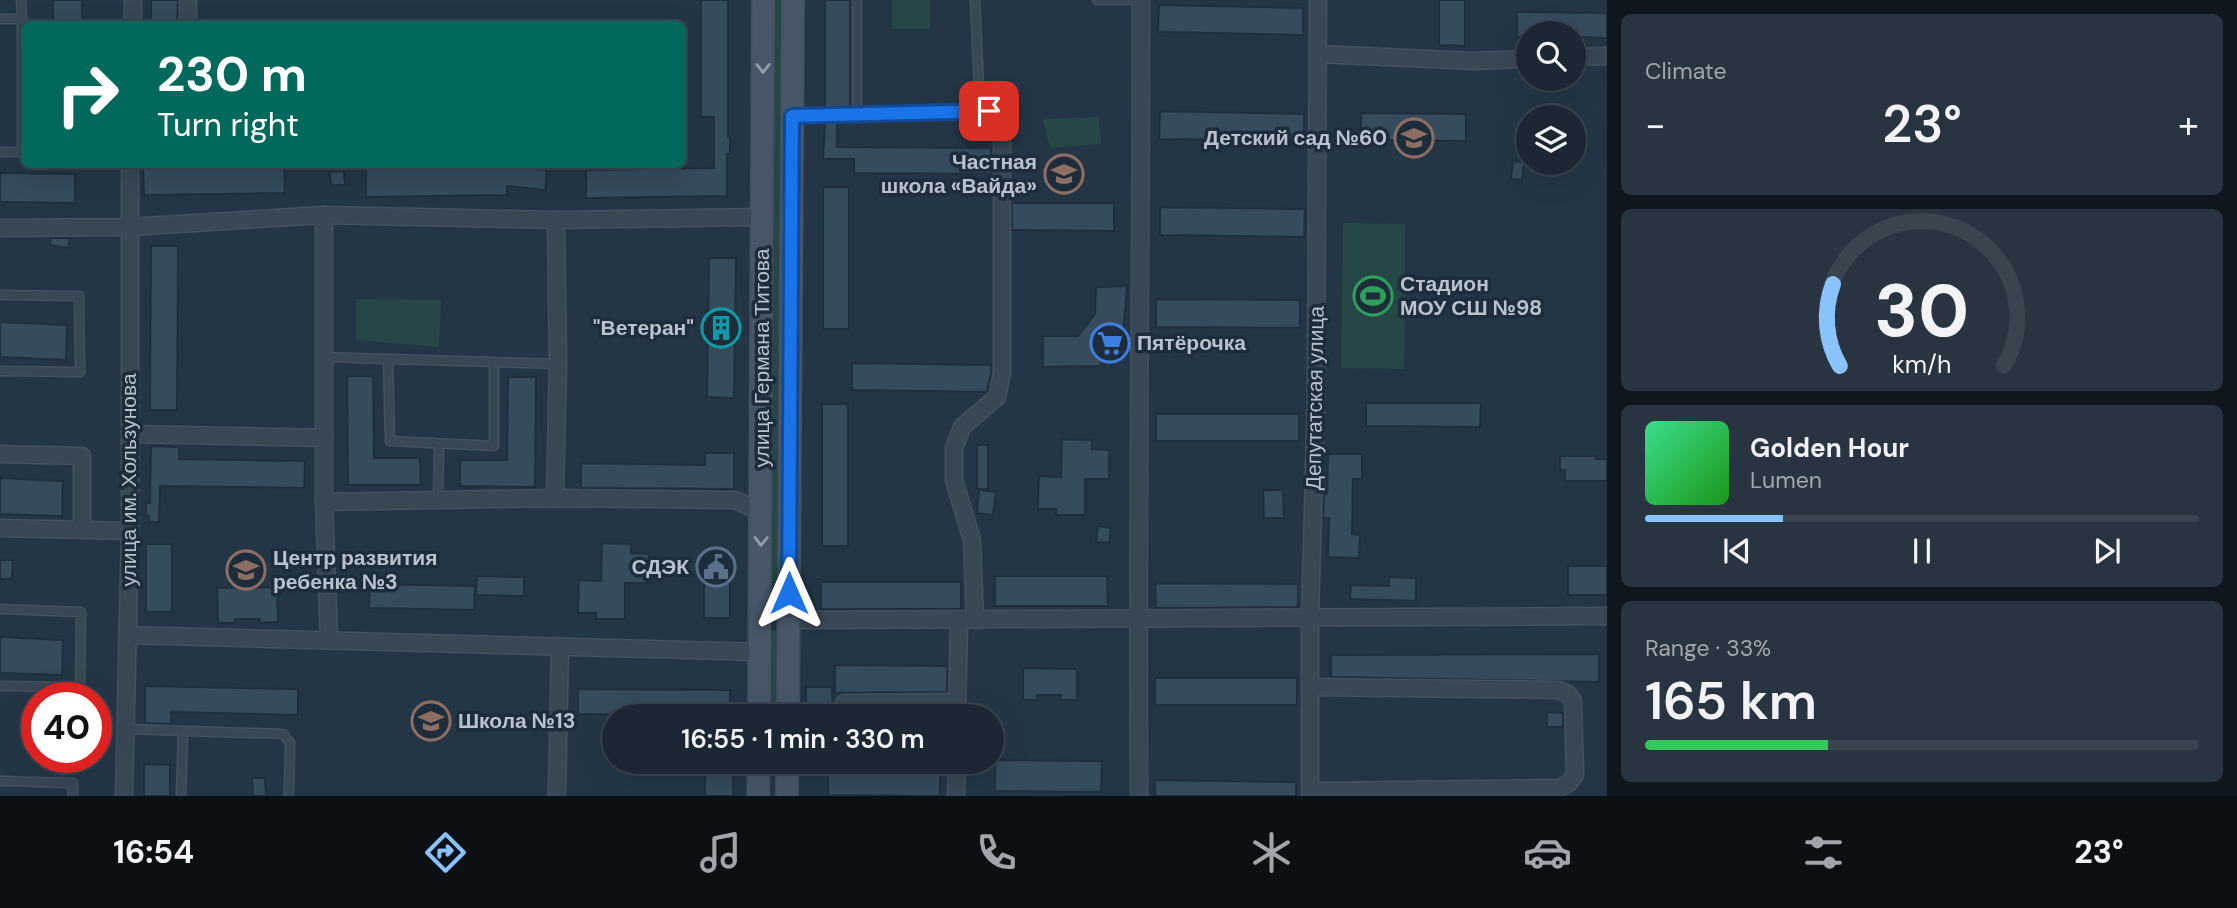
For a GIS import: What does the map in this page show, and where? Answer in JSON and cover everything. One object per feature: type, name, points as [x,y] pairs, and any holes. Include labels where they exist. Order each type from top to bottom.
[{"type":"street","points":[[133,21],[134,0]]},
{"type":"street","points":[[188,0],[188,21]]},
{"type":"street","name":"улица Германа Титова","points":[[759,704],[763,0]]},
{"type":"street","name":"улица Германа Титова","points":[[788,704],[793,0]]},
{"type":"street","points":[[1139,796],[1137,619],[1141,410],[1141,0]]},
{"type":"street","name":"Депутатская улица","points":[[1310,793],[1318,0]]},
{"type":"street","points":[[1318,54],[1474,61],[1516,59]]},
{"type":"street","points":[[1586,57],[1607,56]]},
{"type":"street","points":[[958,704],[972,540],[954,480],[954,447],[962,427],[998,397],[1002,373],[1002,121],[998,114]]},
{"type":"street","name":"улица им. Хользунова","points":[[124,796],[130,531],[130,168]]},
{"type":"street","points":[[0,228],[129,226],[324,215],[556,220],[762,217]]},
{"type":"street","points":[[324,215],[324,502],[329,640]]},
{"type":"street","points":[[555,498],[558,364],[556,220]]},
{"type":"street","points":[[130,434],[324,438]]},
{"type":"street","points":[[0,454],[82,456],[82,530]]},
{"type":"street","points":[[324,502],[555,498],[735,500],[762,512]]},
{"type":"street","points":[[0,528],[130,531]]},
{"type":"street","points":[[760,625],[967,620],[1607,616]]},
{"type":"street","points":[[128,635],[760,652]]},
{"type":"street","points":[[557,796],[560,646]]},
{"type":"street","points":[[1310,687],[1559,690],[1568,694],[1573,701],[1575,775],[1569,783],[1559,788],[1310,793]]},
{"type":"street","points":[[844,704],[863,704]]},
{"type":"street","points":[[758,796],[759,774]]},
{"type":"street","points":[[787,774],[787,796]]},
{"type":"street","points":[[956,796],[957,774]]},
{"type":"lane","points":[[0,19],[22,19],[21,0]]},
{"type":"lane","points":[[857,0],[857,114]]},
{"type":"lane","points":[[975,0],[980,111]]},
{"type":"lane","points":[[1097,0],[1141,0]]},
{"type":"lane","points":[[792,116],[980,111],[998,114]]},
{"type":"lane","points":[[0,152],[21,153]]},
{"type":"lane","points":[[0,295],[79,296],[80,372],[0,372]]},
{"type":"lane","points":[[324,357],[558,364]]},
{"type":"lane","points":[[388,359],[390,441],[494,446],[494,362]]},
{"type":"lane","points":[[438,502],[439,444]]},
{"type":"lane","points":[[0,609],[81,612],[80,687],[0,686]]},
{"type":"lane","points":[[126,729],[283,734],[290,743],[289,796]]},
{"type":"lane","points":[[181,796],[183,731]]},
{"type":"lane","points":[[0,781],[73,783],[73,796]]},
{"type":"green space","points":[[768,0],[784,0],[781,611],[765,610]]},
{"type":"green space","points":[[892,0],[930,0],[930,29],[892,29]]},
{"type":"green space","points":[[1099,117],[1101,144],[1050,148],[1043,119]]},
{"type":"green space","name":"Стадион МОУ СШ №98","points":[[1343,223],[1405,224],[1404,369],[1341,368]]},
{"type":"green space","points":[[356,299],[441,300],[439,347],[356,340]]},
{"type":"green space","points":[[765,630],[780,631],[778,704],[764,704]]},
{"type":"building","points":[[53,0],[82,0],[82,21],[53,21]]},
{"type":"building","points":[[151,0],[178,0],[177,21],[151,21]]},
{"type":"building","points":[[701,0],[728,0],[730,154],[727,154],[727,196],[586,198],[586,170],[714,168],[714,117],[701,117]]},
{"type":"building","points":[[825,0],[850,0],[850,108],[825,109]]},
{"type":"building","points":[[1439,0],[1465,0],[1465,46],[1439,45]]},
{"type":"building","points":[[1159,5],[1303,8],[1303,35],[1158,32]]},
{"type":"building","points":[[1517,12],[1607,13],[1607,38],[1586,37],[1586,21],[1517,21]]},
{"type":"building","points":[[1160,111],[1304,114],[1304,141],[1159,139]]},
{"type":"building","points":[[1361,113],[1466,114],[1466,141],[1361,140]]},
{"type":"building","points":[[837,121],[837,147],[991,148],[991,174],[854,173],[854,159],[823,159],[825,122]]},
{"type":"building","points":[[1513,161],[1516,161],[1516,175],[1523,175],[1522,180],[1511,179]]},
{"type":"building","points":[[143,168],[284,168],[285,193],[144,195]]},
{"type":"building","points":[[366,169],[547,170],[545,190],[507,186],[507,195],[366,197]]},
{"type":"building","points":[[344,171],[345,185],[331,185],[330,172]]},
{"type":"building","points":[[0,173],[75,174],[75,203],[0,202]]},
{"type":"building","points":[[823,187],[849,187],[849,329],[823,329]]},
{"type":"building","points":[[1012,203],[1114,203],[1114,231],[1012,230]]},
{"type":"building","points":[[1160,207],[1305,209],[1304,237],[1160,235]]},
{"type":"building","points":[[51,238],[70,238],[68,248],[50,245]]},
{"type":"building","points":[[151,246],[178,246],[177,410],[150,410]]},
{"type":"building","name":"\"Ветеран\"","points":[[709,258],[736,258],[734,398],[707,397]]},
{"type":"building","points":[[1127,286],[1123,337],[1099,366],[1043,367],[1043,336],[1078,336],[1095,314],[1096,287]]},
{"type":"building","points":[[1156,299],[1300,300],[1300,328],[1156,327]]},
{"type":"building","points":[[0,322],[67,325],[66,360],[0,357]]},
{"type":"building","points":[[852,363],[991,365],[991,372],[987,392],[852,390]]},
{"type":"building","points":[[347,376],[373,376],[374,458],[420,458],[421,485],[348,485]]},
{"type":"building","points":[[508,377],[536,377],[535,487],[460,486],[460,460],[507,460]]},
{"type":"building","points":[[1366,403],[1481,403],[1480,427],[1366,426]]},
{"type":"building","points":[[822,404],[848,404],[848,546],[822,546]]},
{"type":"building","points":[[1156,414],[1299,414],[1299,441],[1156,441]]},
{"type":"building","points":[[1062,439],[1092,440],[1092,449],[1109,450],[1109,479],[1085,479],[1085,515],[1056,515],[1056,509],[1038,509],[1039,476],[1061,477]]},
{"type":"building","points":[[977,445],[988,445],[988,489],[977,489]]},
{"type":"building","points":[[151,446],[179,447],[179,459],[305,461],[304,488],[160,486],[159,522],[149,522],[146,503],[150,503]]},
{"type":"building","points":[[705,453],[734,453],[734,489],[581,488],[581,463],[705,465]]},
{"type":"building","points":[[1328,454],[1362,454],[1362,479],[1353,479],[1352,534],[1360,535],[1359,558],[1328,557],[1329,518],[1323,518],[1324,494],[1327,494]]},
{"type":"building","points":[[1560,456],[1596,456],[1596,459],[1607,459],[1607,481],[1565,481],[1565,470],[1560,470]]},
{"type":"building","points":[[0,478],[63,481],[62,516],[0,514]]},
{"type":"building","points":[[979,490],[996,492],[993,515],[977,513]]},
{"type":"building","points":[[1263,490],[1283,490],[1284,518],[1264,518]]},
{"type":"building","points":[[1098,526],[1111,528],[1109,543],[1096,542]]},
{"type":"building","points":[[602,543],[631,544],[631,553],[649,554],[648,583],[625,583],[625,619],[596,619],[596,613],[578,613],[579,580],[601,581]]},
{"type":"building","points":[[146,544],[172,544],[172,612],[146,612]]},
{"type":"building","points":[[704,551],[730,551],[730,618],[704,618]]},
{"type":"building","points":[[0,560],[13,560],[12,579],[0,579]]},
{"type":"building","points":[[1568,566],[1607,566],[1607,595],[1568,595]]},
{"type":"building","points":[[477,576],[524,577],[524,596],[476,595]]},
{"type":"building","points":[[995,576],[1107,576],[1108,606],[995,606]]},
{"type":"building","points":[[1389,577],[1416,578],[1416,601],[1350,599],[1351,585],[1389,586]]},
{"type":"building","points":[[821,582],[961,582],[961,609],[821,609]]},
{"type":"building","points":[[1155,583],[1298,584],[1298,607],[1156,608]]},
{"type":"building","points":[[370,584],[475,586],[474,610],[369,608]]},
{"type":"building","points":[[277,587],[278,622],[260,623],[260,619],[235,619],[235,623],[218,623],[217,588]]},
{"type":"building","points":[[0,637],[63,640],[62,675],[0,673]]},
{"type":"building","points":[[1599,654],[1599,682],[1331,677],[1331,655]]},
{"type":"building","points":[[835,665],[947,666],[947,692],[835,693]]},
{"type":"building","points":[[1023,668],[1077,669],[1077,700],[1061,700],[1061,695],[1037,695],[1037,700],[1023,700]]},
{"type":"building","points":[[1155,678],[1297,678],[1297,705],[1155,705]]},
{"type":"building","points":[[145,686],[298,689],[298,715],[171,712],[171,724],[145,723]]},
{"type":"building","points":[[806,687],[832,687],[833,704],[806,704]]},
{"type":"building","points":[[578,689],[730,690],[730,704],[602,704],[602,714],[578,714]]},
{"type":"building","points":[[1547,712],[1563,713],[1563,727],[1547,727]]},
{"type":"building","points":[[1004,760],[1102,761],[1101,792],[995,791],[995,774],[1004,774]]},
{"type":"building","points":[[144,764],[170,765],[170,796],[144,796]]},
{"type":"building","points":[[705,774],[733,774],[733,796],[705,796]]},
{"type":"building","points":[[828,774],[940,774],[940,796],[828,795]]},
{"type":"building","points":[[252,778],[265,778],[266,796],[253,796]]},
{"type":"building","points":[[1155,780],[1296,782],[1296,796],[1155,796]]},
{"type":"place","name":"Детский сад №60","points":[[1414,138]]},
{"type":"place","name":"Частная школа «Вайда»","points":[[1064,174]]},
{"type":"place","name":"Стадион МОУ СШ №98","points":[[1373,296]]},
{"type":"place","name":"\"Ветеран\"","points":[[721,328]]},
{"type":"place","name":"Пятёрочка","points":[[1110,343]]},
{"type":"place","name":"СДЭК","points":[[716,567]]},
{"type":"place","name":"Центр развития ребенка №3","points":[[246,570]]},
{"type":"place","name":"Школа №13","points":[[431,721]]},
{"type":"route","points":[[789,593],[792,116],[989,111]]}]
